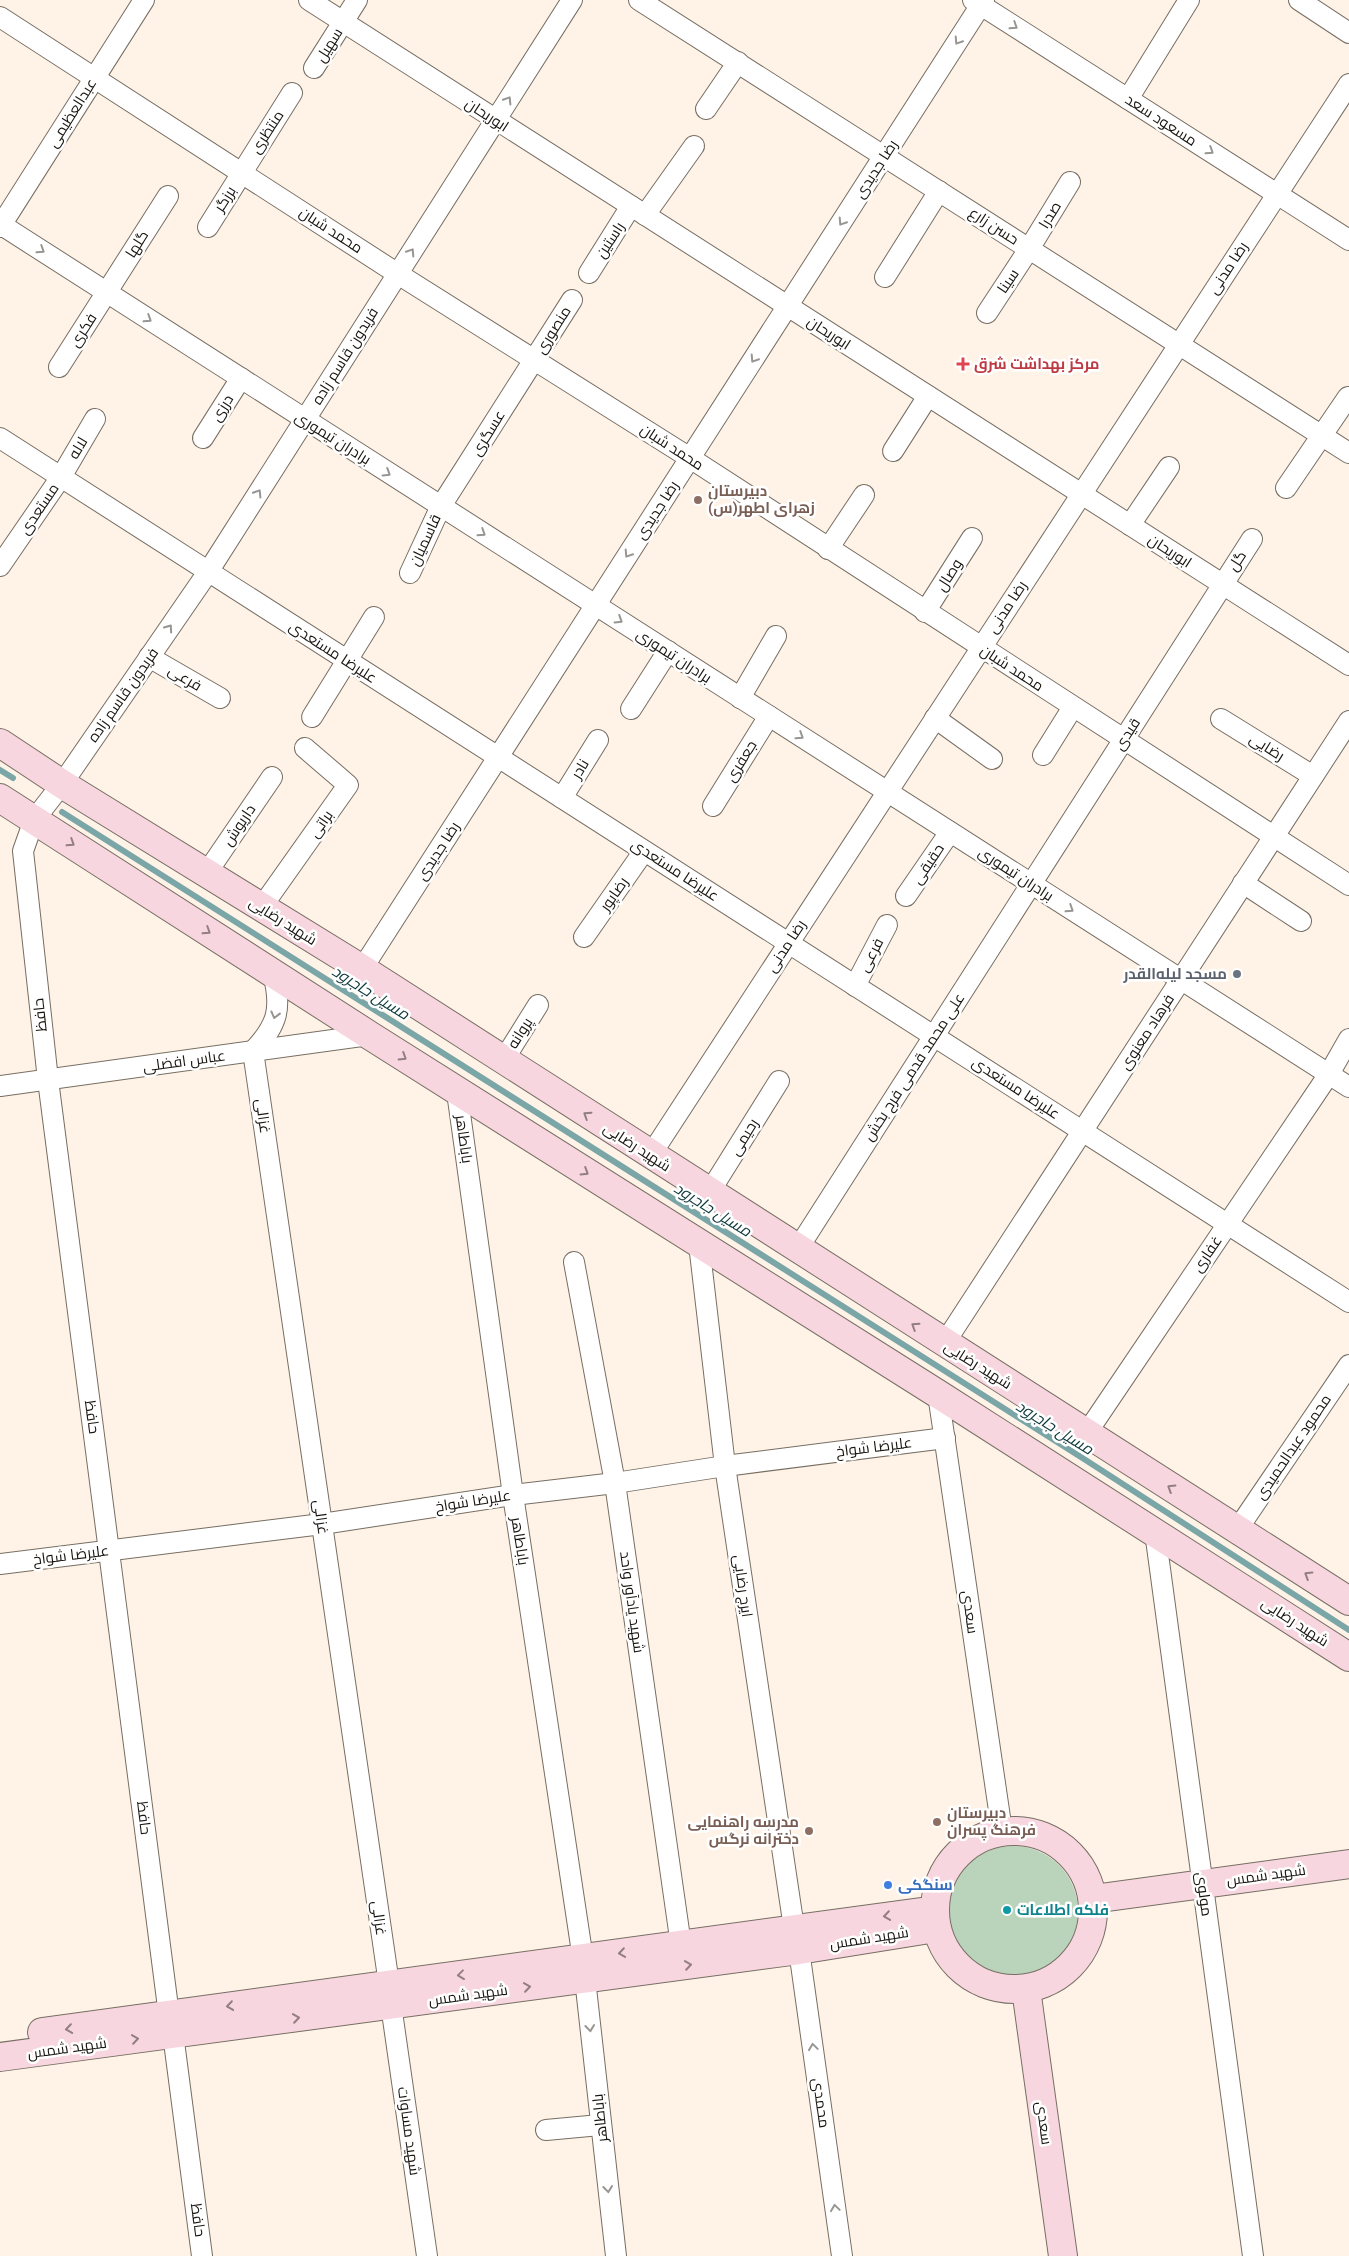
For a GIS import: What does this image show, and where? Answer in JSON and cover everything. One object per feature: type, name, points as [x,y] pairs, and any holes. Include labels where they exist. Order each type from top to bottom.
[{"type":"main road","name":"شهید رضایی","points":[[0,743],[62,784],[362,970],[944,1344],[1348,1599]]},
{"type":"main road","name":"شهید رضایی","points":[[0,798],[458,1092],[938,1394],[1349,1657]]},
{"type":"main road","points":[[1002,1831],[1028,1831],[1051,1839],[1072,1854],[1086,1874],[1094,1899],[1093,1924],[1085,1947],[1070,1967],[1050,1982],[1026,1989],[1001,1989],[978,1981],[958,1966],[943,1946],[936,1919],[936,1897],[944,1873],[958,1853],[978,1838],[1002,1831]]},
{"type":"main road","name":"شهید شمس","points":[[1094,1899],[1349,1864]]},
{"type":"main road","name":"شهید شمس","points":[[0,2038],[171,2024],[584,1969],[936,1919]]},
{"type":"main road","name":"شهید شمس","points":[[584,1969],[681,1944],[797,1939]]},
{"type":"main road","name":"سعدی","points":[[1026,1989],[1063,2256]]},
{"type":"main road","name":"شهید شمس","points":[[0,2057],[171,2024]]},
{"type":"street","name":"عبدالعظیمی","points":[[0,225],[144,0]]},
{"type":"street","name":"ابوریحان","points":[[309,0],[495,121],[1349,665]]},
{"type":"street","name":"سهیل","points":[[314,68],[357,0]]},
{"type":"street","name":"فریدون قاسم زاده","points":[[34,820],[62,784],[208,572],[572,0]]},
{"type":"street","name":"حسن زارع","points":[[639,0],[1349,453]]},
{"type":"street","points":[[1128,99],[1189,0]]},
{"type":"street","points":[[1299,0],[1349,32]]},
{"type":"street","name":"مسعود سعد","points":[[979,2],[1349,240]]},
{"type":"street","name":"رضا جدیدی","points":[[362,970],[884,156],[979,2]]},
{"type":"street","name":"محمد شبان","points":[[0,17],[398,274],[690,458],[1349,885]]},
{"type":"street","points":[[706,109],[738,62]]},
{"type":"street","name":"رضا مدنی","points":[[650,1156],[1349,84]]},
{"type":"street","name":"منتظری","points":[[242,172],[292,93]]},
{"type":"street","name":"راستین","points":[[589,273],[638,211],[694,146]]},
{"type":"street","name":"برزگر","points":[[208,227],[242,172]]},
{"type":"street","name":"صدرا","points":[[1029,249],[1070,182]]},
{"type":"street","points":[[885,276],[939,191]]},
{"type":"street","name":"گلها","points":[[107,292],[168,196]]},
{"type":"street","name":"برادران تیموری","points":[[0,225],[1349,1087]]},
{"type":"street","name":"سینا","points":[[986,313],[1029,249]]},
{"type":"street","name":"فکری","points":[[59,367],[107,292]]},
{"type":"street","name":"منصوری","points":[[535,359],[572,300]]},
{"type":"street","name":"عسگری","points":[[441,506],[535,359]]},
{"type":"street","name":"درزی","points":[[203,438],[241,378]]},
{"type":"street","points":[[892,451],[928,396]]},
{"type":"street","points":[[1286,488],[1348,396]]},
{"type":"street","name":"لاله","points":[[61,477],[95,419]]},
{"type":"street","name":"علیرضا مستعدی","points":[[0,438],[1349,1302]]},
{"type":"street","points":[[1130,525],[1169,467]]},
{"type":"street","name":"مستعدی","points":[[0,566],[61,477]]},
{"type":"street","points":[[828,548],[864,495]]},
{"type":"street","name":"قاسمیان","points":[[410,573],[441,506]]},
{"type":"street","name":"وصال","points":[[925,612],[972,538]]},
{"type":"street","name":"گل","points":[[1222,584],[1252,539]]},
{"type":"street","name":"قیدی","points":[[1031,884],[1222,584]]},
{"type":"street","points":[[312,717],[374,618]]},
{"type":"street","points":[[740,698],[776,636]]},
{"type":"street","points":[[630,709],[668,651]]},
{"type":"street","name":"فرعی","points":[[150,657],[220,698]]},
{"type":"street","points":[[1043,755],[1073,707]]},
{"type":"street","name":"جعفری","points":[[713,806],[769,716]]},
{"type":"street","points":[[935,718],[992,759]]},
{"type":"street","name":"رضایی","points":[[1221,719],[1313,776]]},
{"type":"street","name":"فرهاد معنوی","points":[[944,1344],[1349,721]]},
{"type":"street","name":"نادر","points":[[562,798],[598,740]]},
{"type":"street","name":"براتی","points":[[261,908],[348,785],[305,748]]},
{"type":"street","name":"داریوش","points":[[206,874],[272,777]]},
{"type":"street","name":"حافظ","points":[[34,820],[23,851],[48,1080],[202,2256]]},
{"type":"street","name":"حقیقی","points":[[906,896],[950,832]]},
{"type":"street","name":"رضاپور","points":[[584,936],[644,851]]},
{"type":"street","points":[[1243,883],[1301,921]]},
{"type":"street","name":"علی محمد قدمی فرح بخش","points":[[797,1250],[1031,884]]},
{"type":"street","name":"فرعی","points":[[855,986],[887,925]]},
{"type":"street","points":[[253,1051],[268,1035],[277,1016],[278,994],[273,974]]},
{"type":"street","name":"پروانه","points":[[503,1061],[538,1005]]},
{"type":"street","name":"عباس افضلی","points":[[0,1086],[369,1035]]},
{"type":"street","name":"غفاری","points":[[1086,1434],[1329,1074],[1349,1039]]},
{"type":"street","name":"غزالی","points":[[253,1051],[390,1995]]},
{"type":"street","name":"رحیمی","points":[[709,1193],[779,1081]]},
{"type":"street","name":"باباطاهر","points":[[458,1092],[513,1495],[584,1969],[616,2256]]},
{"type":"street","name":"ایرج رضایی","points":[[699,1244],[725,1466],[797,1939]]},
{"type":"street","name":"شهید یادآور واحد","points":[[574,1262],[615,1483],[681,1944]]},
{"type":"street","name":"محمود عبدالحمیدی","points":[[1237,1530],[1349,1365]]},
{"type":"street","name":"سعدی","points":[[938,1394],[1002,1831]]},
{"type":"street","name":"علیرضا شواخ","points":[[0,1564],[322,1524],[513,1495],[945,1438]]},
{"type":"street","name":"مولوی","points":[[1155,1532],[1253,2256]]},
{"type":"street","name":"محمدی","points":[[797,1939],[842,2256]]},
{"type":"street","name":"شهید مساوات","points":[[390,1995],[427,2256]]},
{"type":"street","points":[[546,2130],[600,2125]]},
{"type":"green space","points":[[1013,1846],[1026,1847],[1038,1851],[1059,1865],[1073,1886],[1077,1898],[1077,1924],[1073,1936],[1059,1957],[1038,1971],[1026,1975],[1013,1976],[1000,1975],[988,1971],[967,1957],[953,1936],[949,1924],[948,1911],[949,1898],[953,1886],[967,1865],[988,1851],[1000,1847]]},
{"type":"waterway","name":"مسیل جاجرود","points":[[0,770],[13,778]]},
{"type":"waterway","name":"مسیل جاجرود","points":[[62,812],[1084,1459],[1349,1630]]},
{"type":"place","name":"مرکز بهداشت شرق","points":[[963,364]]},
{"type":"place","name":"دبیرستان زهرای اطهر(س)","points":[[698,500]]},
{"type":"place","name":"مسجد لیله‌القدر","points":[[1237,974]]},
{"type":"place","name":"دبیرستان فرهنگ پسران","points":[[937,1822]]},
{"type":"place","name":"مدرسه راهنمایی دخترانه نرگس","points":[[809,1831]]},
{"type":"place","name":"سنگکی","points":[[888,1885]]},
{"type":"place","name":"فلکه اطلاعات","points":[[1007,1910]]}]
